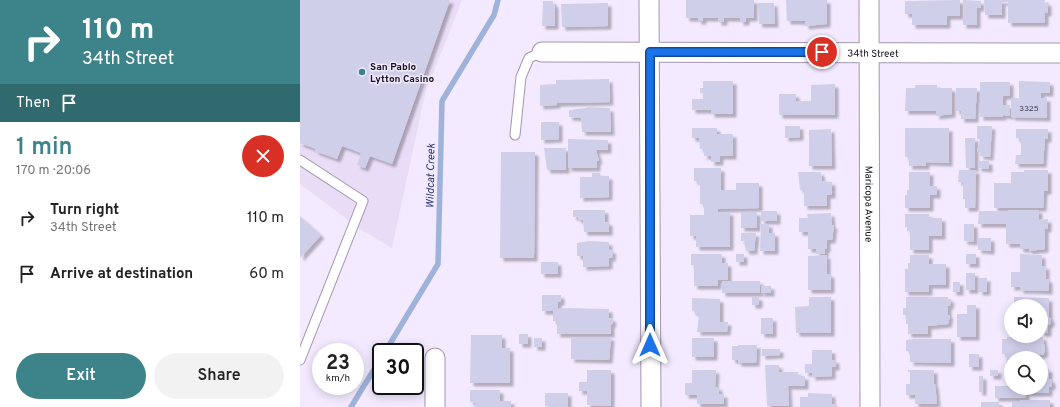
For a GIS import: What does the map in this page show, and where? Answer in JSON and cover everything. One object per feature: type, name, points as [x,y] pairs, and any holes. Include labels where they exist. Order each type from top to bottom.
[{"type":"street","points":[[649,0],[651,407]]},
{"type":"street","name":"Maricopa Avenue","points":[[869,0],[870,407]]},
{"type":"street","name":"34th Street","points":[[542,52],[1060,53]]},
{"type":"street","points":[[435,358],[435,407]]},
{"type":"lane","points":[[515,135],[521,77],[529,58],[542,52]]},
{"type":"lane","points":[[300,160],[363,201],[300,360]]},
{"type":"shaded area","name":"San Pablo Lytton Casino","points":[[300,0],[462,0],[425,94],[392,248],[363,231],[300,184]]},
{"type":"building","name":"San Pablo Lytton Casino","points":[[300,0],[450,0],[392,164],[370,156],[365,168],[357,165],[361,153],[342,146],[337,159],[315,151],[316,149],[300,143]]},
{"type":"building","points":[[686,0],[754,0],[754,18],[746,18],[746,22],[740,22],[740,18],[724,18],[724,22],[718,22],[718,18],[703,18],[703,21],[698,21],[698,18],[686,18]]},
{"type":"building","points":[[786,0],[827,0],[827,24],[805,26],[805,21],[787,21]]},
{"type":"building","points":[[960,0],[960,16],[947,16],[947,25],[912,25],[912,14],[905,14],[905,1]]},
{"type":"building","points":[[963,0],[981,1],[981,8],[977,8],[977,25],[963,25]]},
{"type":"building","points":[[984,0],[1045,0],[1045,3],[1048,2],[1048,13],[1045,13],[1045,23],[1008,23],[1008,2],[1002,2],[1002,15],[985,15]]},
{"type":"building","points":[[543,1],[553,1],[553,4],[555,4],[555,26],[542,26]]},
{"type":"building","points":[[608,3],[608,26],[562,27],[561,4]]},
{"type":"building","points":[[758,3],[774,3],[775,24],[759,24]]},
{"type":"building","points":[[609,79],[610,102],[557,103],[557,105],[540,106],[540,85],[556,84],[556,80]]},
{"type":"building","points":[[703,81],[733,81],[733,114],[711,114],[711,110],[692,110],[692,99],[703,99],[703,93],[700,93],[700,88],[703,88]]},
{"type":"building","points":[[1019,81],[1050,82],[1050,93],[1041,93],[1041,98],[1047,98],[1047,118],[1011,117],[1011,98],[1019,98]]},
{"type":"building","points":[[980,82],[1010,82],[1010,96],[1003,96],[1003,105],[1010,105],[1010,116],[1003,115],[1002,117],[980,117]]},
{"type":"building","points":[[835,84],[835,115],[779,115],[779,94],[796,94],[796,101],[811,101],[811,85]]},
{"type":"building","points":[[915,85],[937,85],[937,88],[952,88],[952,114],[936,116],[936,111],[905,111],[906,88],[915,88]]},
{"type":"building","points":[[956,88],[977,88],[975,119],[961,119],[961,111],[956,111]]},
{"type":"building","points":[[587,107],[610,108],[611,132],[582,132],[581,118],[569,117],[569,110]]},
{"type":"building","points":[[541,122],[559,122],[559,139],[541,140]]},
{"type":"building","points":[[785,126],[800,126],[800,137],[785,138]]},
{"type":"building","points":[[977,126],[992,126],[990,157],[980,156],[980,152],[977,152],[980,139],[977,139]]},
{"type":"building","points":[[692,128],[717,128],[717,134],[733,134],[733,156],[720,156],[720,162],[711,162],[711,156],[704,156],[704,149],[700,149],[699,138],[692,138]]},
{"type":"building","points":[[905,128],[949,128],[949,163],[926,162],[926,166],[909,166],[909,157],[905,157]]},
{"type":"building","points":[[831,129],[832,166],[809,166],[809,130]]},
{"type":"building","points":[[1016,129],[1048,129],[1048,139],[1045,139],[1043,164],[1015,164],[1016,155],[1021,155],[1021,139],[1016,138]]},
{"type":"building","points":[[965,138],[975,138],[975,168],[966,168]]},
{"type":"building","points":[[568,139],[608,140],[608,150],[596,150],[599,161],[597,161],[597,168],[568,168]]},
{"type":"building","points":[[544,148],[566,148],[566,170],[547,170]]},
{"type":"building","points":[[501,152],[535,152],[534,258],[500,258]]},
{"type":"building","points":[[978,161],[989,161],[989,169],[978,168]]},
{"type":"building","points":[[694,168],[721,168],[721,190],[736,190],[736,183],[759,183],[759,208],[718,209],[718,212],[730,212],[730,247],[696,247],[696,236],[690,236],[690,215],[704,215],[704,204],[700,204],[700,184],[698,184],[698,181],[694,181]]},
{"type":"building","points":[[959,170],[976,170],[975,208],[965,208],[965,199],[963,199],[963,182],[958,182]]},
{"type":"building","points":[[1024,170],[1048,170],[1048,191],[1044,191],[1043,208],[994,208],[994,183],[1011,183],[1011,172],[1024,172]]},
{"type":"building","points":[[798,172],[821,172],[822,181],[832,182],[832,195],[827,195],[827,206],[804,206],[804,190],[800,190]]},
{"type":"building","points":[[909,172],[930,172],[930,186],[937,186],[937,195],[930,195],[930,208],[905,208],[905,195],[907,195],[907,190],[909,190]]},
{"type":"building","points":[[592,173],[600,173],[600,176],[609,176],[609,197],[580,198],[580,177],[592,177]]},
{"type":"building","points":[[573,210],[605,210],[605,222],[609,222],[609,232],[584,232],[583,220],[578,220],[578,217],[573,217]]},
{"type":"building","points":[[1039,210],[1039,220],[1048,219],[1048,229],[1045,229],[1045,249],[1029,251],[1029,249],[1020,249],[1020,244],[1006,244],[1006,224],[978,224],[979,211]]},
{"type":"building","points":[[761,211],[777,211],[777,221],[761,221]]},
{"type":"building","points":[[741,212],[757,212],[757,228],[741,228]]},
{"type":"building","points":[[831,213],[832,225],[834,225],[832,240],[827,240],[827,249],[825,249],[825,254],[816,254],[816,249],[808,249],[808,232],[799,232],[799,218],[808,218],[807,214]]},
{"type":"building","points":[[905,214],[929,214],[929,218],[942,218],[942,236],[929,236],[929,250],[910,250],[910,231],[907,231],[907,227],[905,227]]},
{"type":"building","points":[[300,216],[321,235],[300,258]]},
{"type":"building","points":[[761,224],[769,224],[769,233],[775,233],[775,251],[760,251]]},
{"type":"building","points":[[964,224],[974,224],[974,242],[964,241]]},
{"type":"building","points":[[741,233],[756,233],[754,251],[746,251],[744,241],[741,241]]},
{"type":"building","points":[[978,238],[991,238],[991,251],[978,250]]},
{"type":"building","points":[[588,241],[609,242],[609,249],[613,251],[612,258],[609,258],[609,266],[583,267],[583,256],[577,256],[577,243]]},
{"type":"building","points":[[691,254],[722,254],[722,263],[728,263],[728,280],[718,280],[718,286],[694,286],[694,265],[691,265]]},
{"type":"building","points":[[736,254],[744,254],[744,262],[736,262]]},
{"type":"building","points":[[966,254],[976,254],[976,264],[966,264]]},
{"type":"building","points":[[1020,254],[1042,255],[1042,266],[1046,266],[1046,279],[1049,279],[1049,291],[1020,290],[1020,287],[1011,287],[1011,272],[1020,272]]},
{"type":"building","points":[[827,255],[827,274],[831,274],[831,290],[808,290],[808,256]]},
{"type":"building","points":[[910,255],[929,255],[929,264],[946,264],[946,285],[929,285],[929,292],[905,292],[905,269],[908,269]]},
{"type":"building","points":[[541,262],[558,262],[558,274],[541,274]]},
{"type":"building","points":[[966,273],[975,273],[975,290],[966,290]]},
{"type":"building","points":[[979,278],[987,278],[987,292],[979,292]]},
{"type":"building","points":[[722,281],[760,281],[760,293],[722,293]]},
{"type":"building","points":[[953,282],[960,282],[960,292],[953,292]]},
{"type":"building","points":[[761,286],[771,286],[771,293],[761,293]]},
{"type":"building","points":[[542,295],[561,295],[561,302],[558,302],[558,309],[609,309],[609,318],[612,318],[613,322],[611,325],[611,334],[557,334],[557,321],[553,321],[553,309],[552,311],[542,311]]},
{"type":"building","points":[[752,297],[759,297],[759,305],[752,305]]},
{"type":"building","points":[[809,297],[831,297],[831,333],[796,333],[795,307],[809,306]]},
{"type":"building","points":[[906,297],[948,297],[948,299],[951,299],[950,306],[948,306],[948,315],[950,315],[948,324],[928,326],[928,334],[908,334],[906,315],[903,315],[903,308],[906,308]]},
{"type":"building","points":[[1014,297],[1049,298],[1049,317],[1051,319],[1051,323],[1048,325],[1048,299],[1014,299]]},
{"type":"building","points":[[692,298],[720,299],[720,322],[728,322],[727,332],[697,332],[699,314],[696,314],[692,310]]},
{"type":"building","points":[[967,305],[976,305],[976,314],[967,314]]},
{"type":"building","points":[[957,314],[976,314],[976,337],[957,337]]},
{"type":"building","points":[[761,318],[773,318],[773,334],[761,334]]},
{"type":"building","points":[[519,334],[528,334],[528,344],[519,344]]},
{"type":"building","points":[[471,335],[502,335],[502,348],[510,348],[510,383],[470,383]]},
{"type":"building","points":[[571,337],[611,337],[609,360],[571,359]]},
{"type":"building","points":[[534,338],[542,338],[542,347],[534,347]]},
{"type":"building","points":[[692,338],[714,338],[714,357],[692,357]]},
{"type":"building","points":[[951,339],[951,363],[910,362],[910,352],[906,351],[906,340]]},
{"type":"building","points":[[1002,339],[1004,339],[1004,343],[1044,343],[1045,351],[1004,351],[1004,354],[1002,354]]},
{"type":"building","points":[[757,345],[756,363],[738,363],[738,360],[732,360],[732,346]]},
{"type":"building","points":[[762,349],[780,349],[780,355],[762,356]]},
{"type":"building","points":[[812,350],[832,350],[832,360],[836,360],[836,367],[832,367],[832,376],[812,377],[812,373],[805,373],[805,364],[812,364]]},
{"type":"building","points":[[969,354],[979,354],[979,367],[969,367]]},
{"type":"building","points":[[765,365],[779,365],[779,372],[798,372],[798,376],[805,376],[805,386],[788,386],[789,406],[767,406]]},
{"type":"building","points":[[1048,369],[1049,379],[1052,380],[1052,386],[1049,387],[1049,393]]},
{"type":"building","points":[[587,370],[611,370],[611,406],[587,405],[587,391],[579,391],[579,382],[587,382]]},
{"type":"building","points":[[692,370],[716,370],[715,387],[719,387],[719,394],[724,394],[724,404],[697,404],[697,395],[685,395],[685,383],[692,383]]},
{"type":"building","points":[[908,370],[934,370],[934,384],[937,404],[915,404],[915,395],[906,395],[906,384],[910,384],[910,372],[908,372]]},
{"type":"building","points":[[990,370],[998,370],[998,376],[990,376]]},
{"type":"building","points":[[979,376],[983,376],[983,392],[979,392]]},
{"type":"building","points":[[995,386],[1004,386],[1004,395],[1026,395],[1026,398],[995,398]]},
{"type":"building","points":[[470,390],[500,390],[500,401],[511,401],[511,407],[475,407],[475,403],[470,402]]},
{"type":"building","points":[[545,393],[568,393],[568,407],[545,406]]},
{"type":"building","points":[[808,393],[832,394],[832,404],[835,404],[835,407],[800,407],[800,397],[808,397]]},
{"type":"building","points":[[1020,400],[1050,400],[1050,407],[1012,407],[1012,402],[1020,402]]},
{"type":"building","points":[[981,402],[999,402],[999,407],[981,407]]},
{"type":"waterway","name":"Wildcat Creek","points":[[390,343],[438,264],[442,101],[494,15],[498,0]]},
{"type":"waterway","name":"Wildcat Creek","points":[[351,407],[372,373]]},
{"type":"place","name":"San Pablo Lytton Casino","points":[[362,72]]},
{"type":"route","points":[[650,345],[650,52],[822,52]]}]
